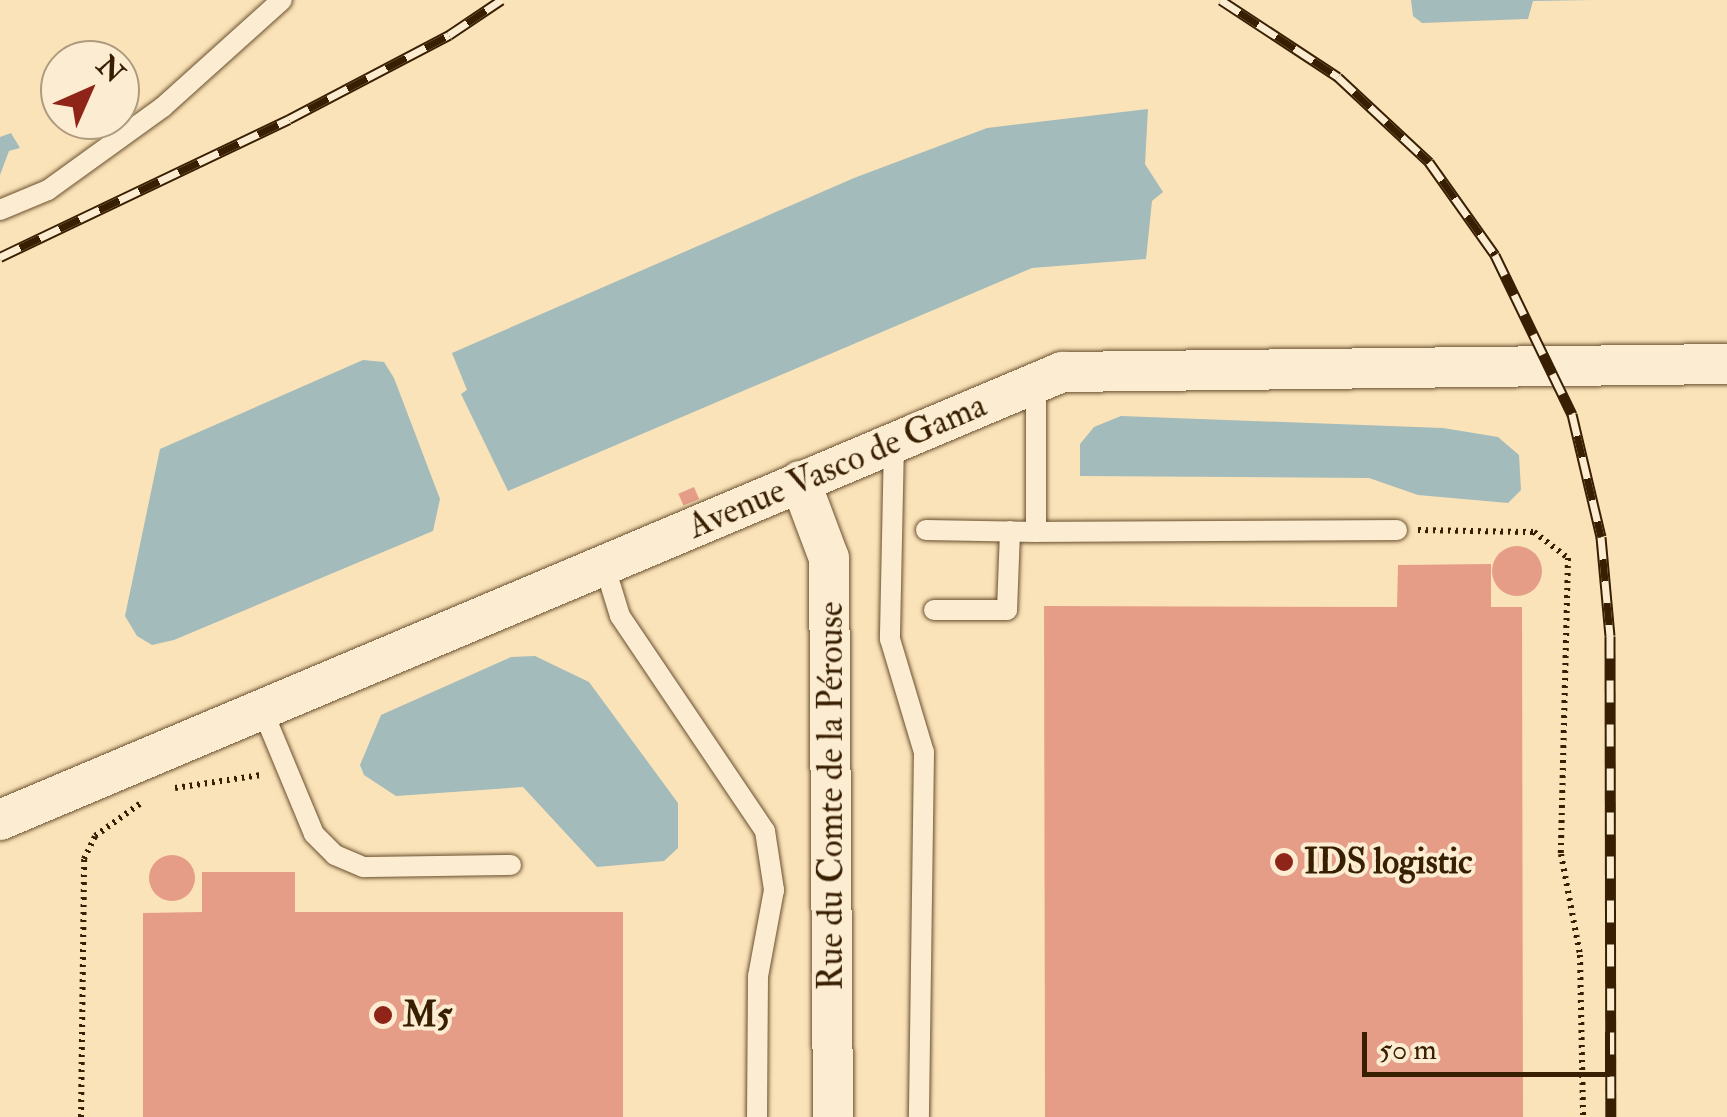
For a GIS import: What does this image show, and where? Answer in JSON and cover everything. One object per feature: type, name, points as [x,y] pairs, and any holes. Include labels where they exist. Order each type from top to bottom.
[{"type":"street","name":"Avenue Vasco de Gama","points":[[0,820],[1029,384],[1096,368],[1727,364]]},
{"type":"street","name":"Rue du Comte de la Pérouse","points":[[800,481],[830,558],[833,1117]]},
{"type":"lane","points":[[0,210],[48,190],[162,107],[282,0]]},
{"type":"lane","points":[[1029,384],[1036,402],[1036,532]]},
{"type":"lane","points":[[894,443],[890,638],[924,752],[920,1117]]},
{"type":"lane","points":[[926,530],[1397,530]]},
{"type":"lane","points":[[934,610],[1007,610],[1010,532]]},
{"type":"lane","points":[[604,564],[620,616],[766,831],[774,890],[758,976],[757,1117]]},
{"type":"lane","points":[[262,709],[314,834],[335,855],[363,867],[510,865]]},
{"type":"path","points":[[1397,530],[1534,532],[1568,558],[1561,854],[1580,955],[1583,1117]]},
{"type":"path","points":[[166,791],[288,770]]},
{"type":"path","points":[[81,1117],[84,859],[109,822],[152,796]]},
{"type":"water","points":[[1411,0],[1592,0],[1533,1],[1528,19],[1422,23],[1413,16]]},
{"type":"water","points":[[1148,109],[1145,164],[1163,192],[1152,201],[1146,259],[1032,268],[508,491],[461,394],[467,390],[452,353],[854,178],[987,128]]},
{"type":"water","points":[[11,133],[20,148],[9,151],[0,175],[0,137]]},
{"type":"water","points":[[363,360],[384,362],[394,378],[440,499],[433,531],[174,640],[152,645],[137,636],[125,616],[160,449]]},
{"type":"water","points":[[1121,416],[1443,428],[1498,437],[1519,455],[1521,490],[1508,503],[1418,495],[1369,478],[1080,476],[1080,444],[1094,427]]},
{"type":"water","points":[[535,656],[589,682],[678,803],[678,848],[664,861],[597,867],[523,787],[396,796],[364,775],[360,765],[381,715],[511,657]]},
{"type":"building","points":[[694,487],[699,499],[683,506],[678,494]]},
{"type":"building","points":[[1517,546],[1534,554],[1542,571],[1534,588],[1517,596],[1500,588],[1492,571],[1500,554]]},
{"type":"building","name":"IDS logistic","points":[[1491,564],[1491,607],[1522,607],[1523,1117],[1045,1117],[1044,606],[1397,607],[1398,565]]},
{"type":"building","points":[[172,855],[188,862],[195,878],[188,894],[172,901],[156,894],[149,878],[156,862]]},
{"type":"building","name":"M5","points":[[202,872],[295,872],[295,912],[623,912],[623,1117],[143,1117],[143,913],[202,912]]},
{"type":"railway","points":[[0,257],[289,119],[449,35],[501,0]]},
{"type":"railway","points":[[1221,0],[1338,77],[1429,162],[1495,255],[1572,414],[1601,537],[1610,636],[1611,1117]]},
{"type":"place","name":"IDS logistic","points":[[1284,862]]},
{"type":"place","name":"M5","points":[[383,1015]]}]
